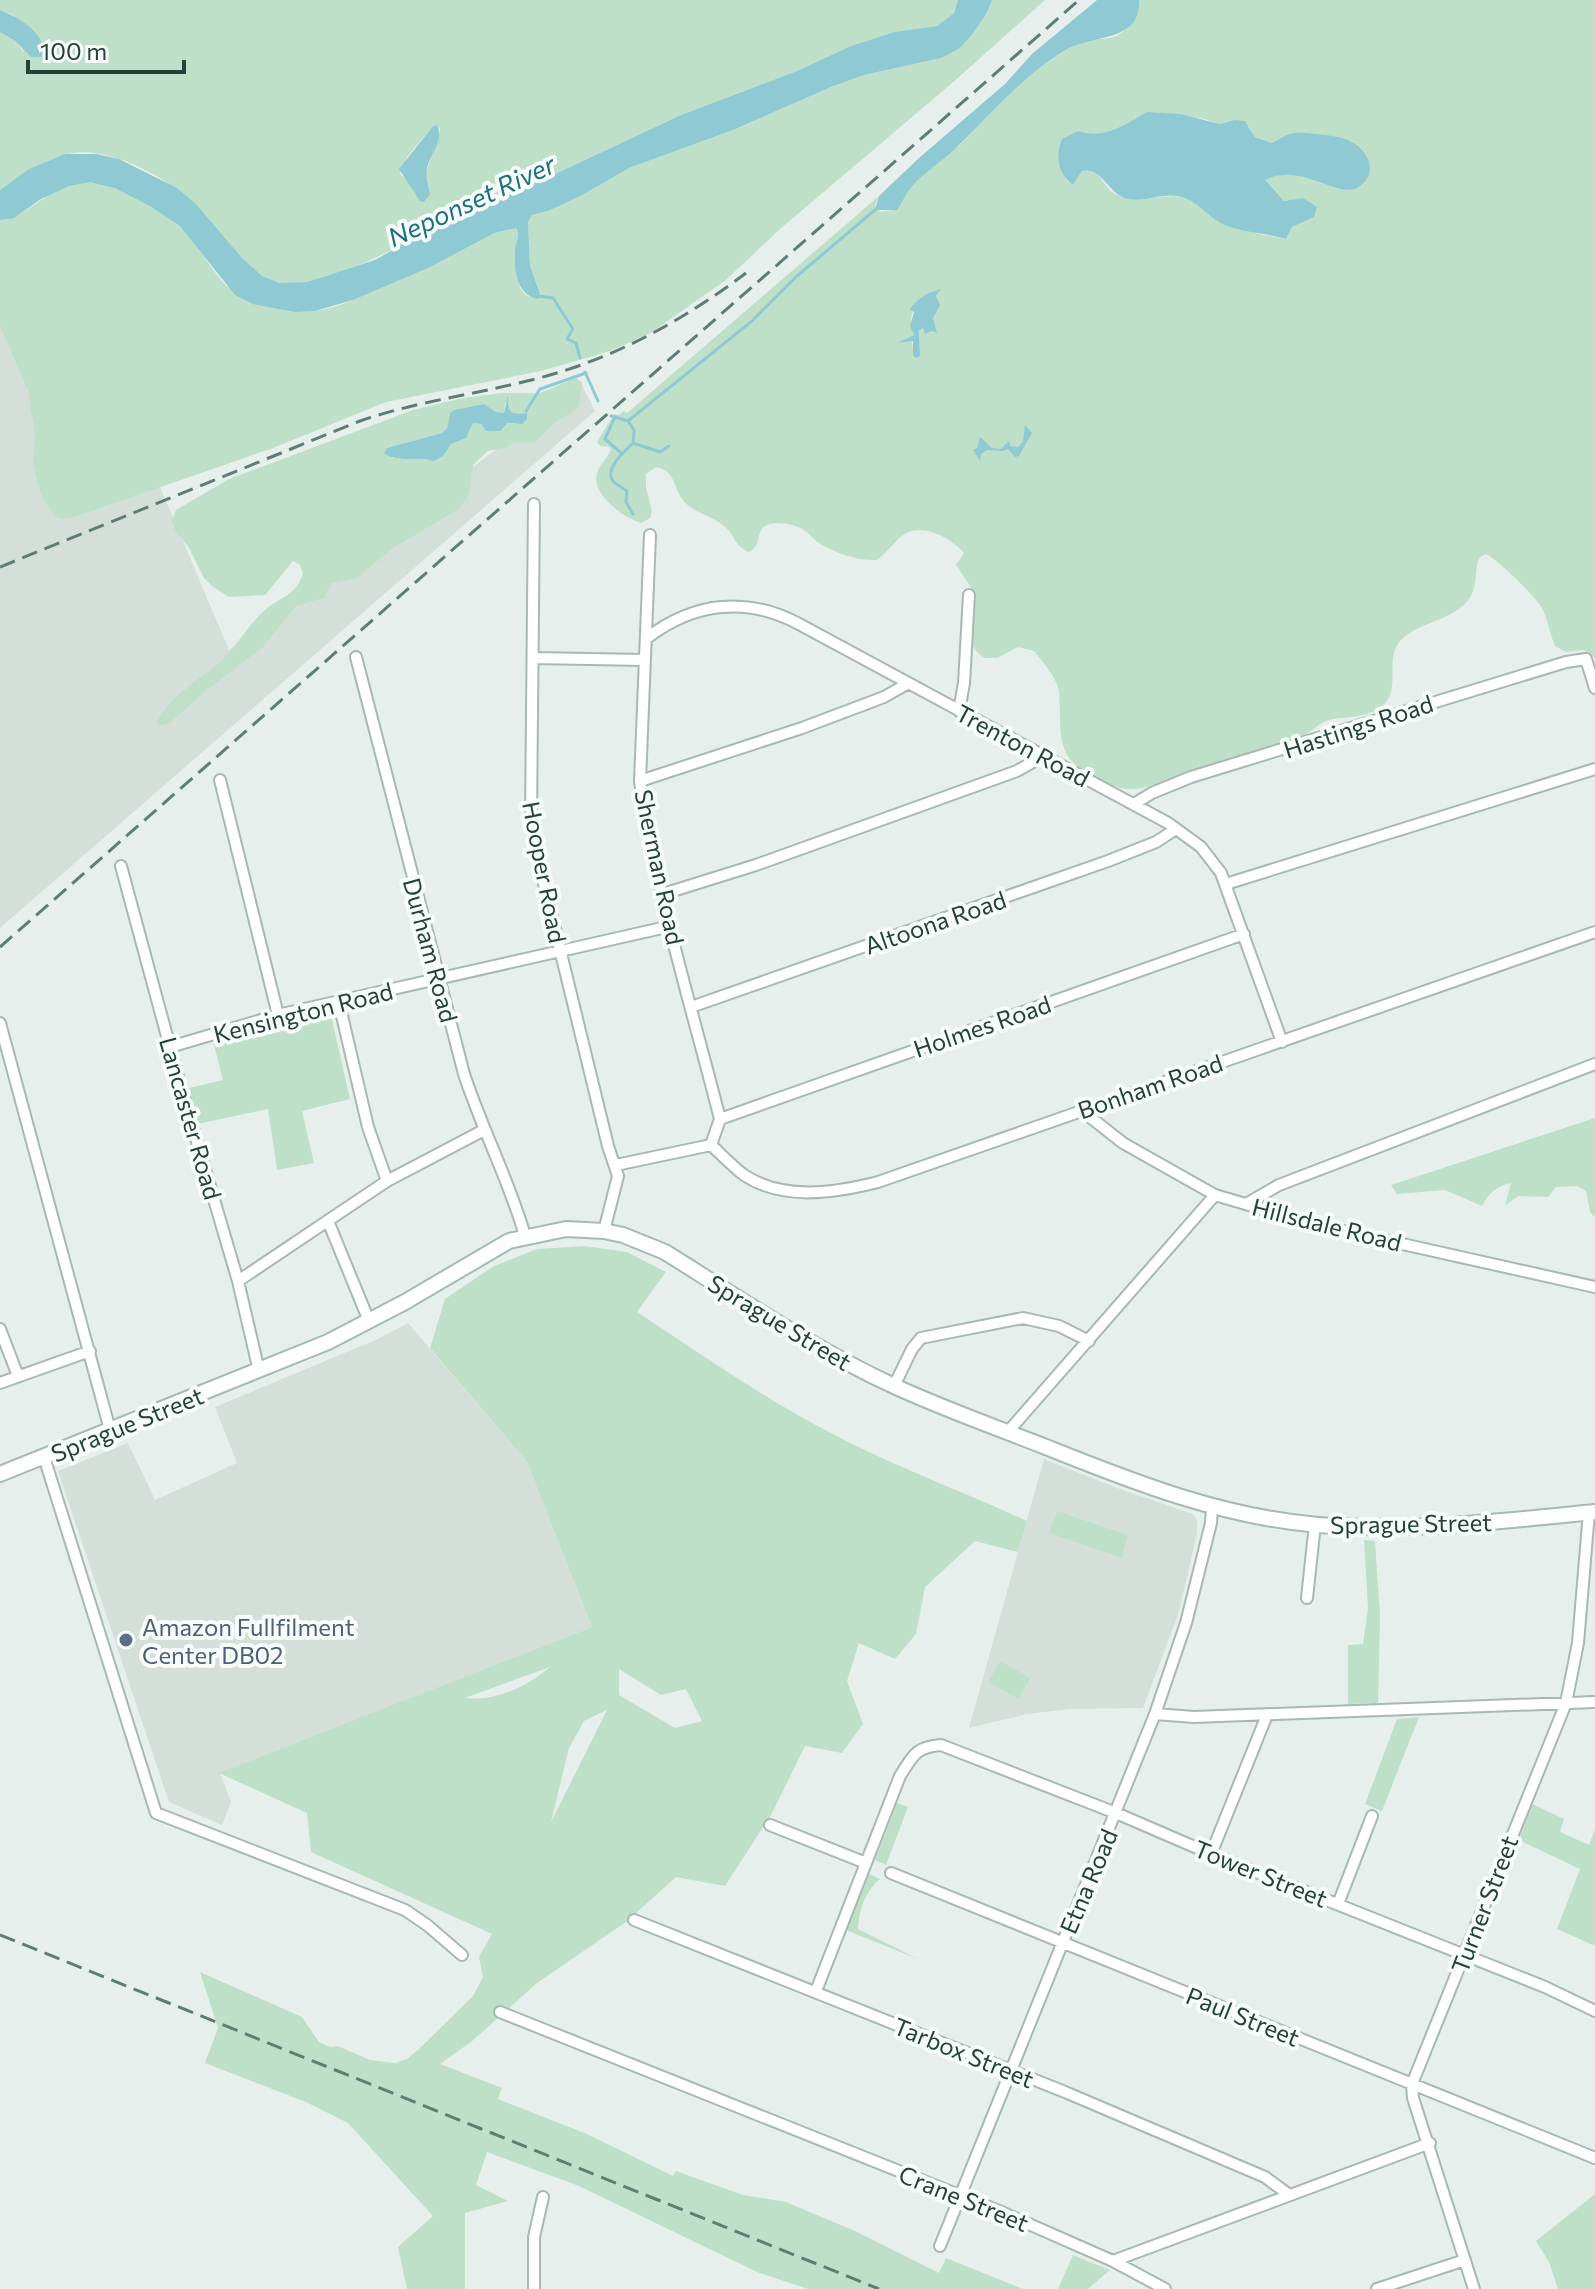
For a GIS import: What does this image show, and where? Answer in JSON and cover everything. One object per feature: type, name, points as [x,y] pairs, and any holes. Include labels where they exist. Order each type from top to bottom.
[{"type":"main road","name":"Sprague Street","points":[[0,1474],[328,1342],[509,1241],[566,1229],[623,1235],[665,1252],[807,1340],[894,1386],[1110,1474],[1212,1507],[1315,1524],[1409,1528],[1592,1512]]},
{"type":"street","name":"Hooper Road","points":[[534,504],[531,820],[608,1146],[616,1165],[617,1182],[604,1231]]},
{"type":"street","name":"Sherman Road","points":[[650,535],[640,781],[663,894],[720,1119]]},
{"type":"street","points":[[959,711],[964,683],[969,595]]},
{"type":"street","name":"Trenton Road","points":[[647,638],[682,617],[708,608],[735,605],[755,607],[792,620],[1176,829],[1210,856],[1226,884],[1282,1042]]},
{"type":"street","name":"Durham Road","points":[[356,657],[464,1074],[484,1130],[512,1193],[525,1236]]},
{"type":"street","points":[[534,658],[644,660]]},
{"type":"street","name":"Hastings Road","points":[[1134,804],[1157,790],[1191,777],[1546,667],[1586,659],[1595,688]]},
{"type":"street","points":[[640,781],[802,728],[889,695],[907,684]]},
{"type":"street","points":[[663,894],[756,865],[1017,771],[1044,756]]},
{"type":"street","points":[[1226,884],[1595,769]]},
{"type":"street","points":[[220,780],[278,1015]]},
{"type":"street","name":"Altoona Road","points":[[691,1007],[1086,869],[1156,842],[1176,829]]},
{"type":"street","name":"Lancaster Road","points":[[121,866],[238,1281],[259,1371]]},
{"type":"street","name":"Kensington Road","points":[[170,1047],[278,1015],[671,926]]},
{"type":"street","name":"Bonham Road","points":[[711,1145],[740,1172],[783,1190],[827,1192],[878,1182],[1595,932]]},
{"type":"street","name":"Holmes Road","points":[[720,1119],[1244,934]]},
{"type":"street","points":[[339,1003],[368,1127],[387,1181]]},
{"type":"street","points":[[0,1023],[110,1430]]},
{"type":"street","points":[[1246,1204],[1279,1185],[1595,1064]]},
{"type":"street","name":"Hillsdale Road","points":[[1081,1110],[1123,1143],[1215,1195],[1313,1224],[1595,1287]]},
{"type":"street","points":[[616,1165],[711,1145],[720,1119]]},
{"type":"street","points":[[238,1281],[387,1181],[484,1130]]},
{"type":"street","points":[[1007,1433],[1215,1195]]},
{"type":"street","points":[[328,1221],[369,1321]]},
{"type":"street","points":[[894,1386],[912,1349],[921,1338],[1023,1318],[1059,1326],[1089,1341]]},
{"type":"street","points":[[0,1329],[18,1376]]},
{"type":"street","points":[[0,1383],[90,1351]]},
{"type":"street","points":[[44,1457],[156,1813],[405,1910],[462,1955]]},
{"type":"street","name":"Etna Road","points":[[940,2246],[1013,2072],[1155,1714],[1186,1623],[1211,1523],[1212,1507]]},
{"type":"street","name":"Turner Street","points":[[1412,2084],[1566,1703],[1578,1643],[1592,1512]]},
{"type":"street","points":[[1307,1598],[1315,1524]]},
{"type":"street","points":[[1155,1714],[1194,1717],[1595,1702]]},
{"type":"street","points":[[1211,1854],[1267,1715]]},
{"type":"street","name":"Tower Street","points":[[866,1863],[900,1776],[915,1753],[924,1746],[941,1745],[1545,1987],[1595,2011]]},
{"type":"street","points":[[1338,1904],[1372,1816]]},
{"type":"street","points":[[770,1825],[866,1863],[816,1991]]},
{"type":"street","name":"Paul Street","points":[[891,1873],[1595,2158]]},
{"type":"street","name":"Tarbox Street","points":[[634,1920],[1065,2092],[1265,2177],[1288,2194]]},
{"type":"street","name":"Crane Street","points":[[500,2012],[960,2196],[1113,2261],[1165,2289]]},
{"type":"street","points":[[1412,2084],[1413,2098],[1430,2143],[1474,2289]]},
{"type":"street","points":[[1113,2261],[1430,2143]]},
{"type":"street","points":[[534,2289],[534,2237],[543,2197]]},
{"type":"street","points":[[1377,2289],[1465,2260]]},
{"type":"shaded area","points":[[0,312],[48,423],[67,518],[158,482],[229,650],[582,385],[595,411],[0,928]]},
{"type":"shaded area","points":[[408,1323],[527,1462],[592,1627],[220,1773],[231,1802],[222,1825],[169,1802],[58,1471],[128,1443],[155,1500],[237,1463],[215,1407],[378,1339]]},
{"type":"shaded area","points":[[1044,1459],[1193,1514],[1197,1520],[1197,1534],[1178,1615],[1143,1708],[1070,1709],[1027,1714],[969,1728]]},
{"type":"green space","points":[[0,0],[958,0],[954,13],[937,26],[894,32],[851,46],[797,71],[681,115],[480,209],[456,208],[446,226],[346,271],[297,283],[280,283],[260,274],[180,191],[149,172],[114,157],[80,152],[64,155],[0,190],[0,32],[15,41],[24,52],[13,15],[0,10]],"holes":[[[433,126],[440,128],[426,172],[430,194],[415,194],[400,174],[407,157]]]},
{"type":"green space","points":[[992,0],[1045,0],[780,229],[726,280],[649,334],[610,351],[541,371],[386,402],[273,448],[74,517],[61,519],[55,516],[43,499],[33,461],[35,434],[28,391],[0,326],[0,220],[21,213],[74,183],[113,187],[142,200],[179,225],[228,287],[297,311],[337,306],[433,265],[485,237],[516,228],[519,234],[515,258],[520,288],[525,295],[538,299],[541,295],[530,266],[528,222],[532,215],[548,211],[629,168],[733,130],[831,87],[864,75],[941,58],[987,14]]},
{"type":"green space","points":[[1139,0],[1595,0],[1595,658],[1584,650],[1566,652],[1555,646],[1540,605],[1507,570],[1485,554],[1479,558],[1474,590],[1466,603],[1401,640],[1393,657],[1391,692],[1375,711],[1325,721],[1303,736],[1256,753],[1144,787],[1128,789],[1092,776],[1068,756],[1060,729],[1058,686],[1034,651],[1018,647],[997,658],[985,658],[977,652],[971,638],[976,595],[956,565],[964,553],[946,538],[929,531],[913,530],[902,536],[877,560],[870,560],[828,548],[798,527],[773,523],[762,529],[756,546],[749,552],[719,522],[686,504],[670,475],[662,469],[656,467],[646,474],[652,511],[650,518],[641,523],[618,511],[603,497],[596,481],[597,473],[611,450],[597,442],[614,414],[627,413],[879,196],[875,206],[880,212],[900,206],[917,180],[960,145],[1010,94],[1050,60],[1078,44],[1123,32],[1132,22]],"holes":[[[1201,118],[1220,124],[1234,120],[1249,126],[1255,137],[1273,143],[1302,134],[1334,136],[1315,180],[1290,174],[1264,180],[1284,201],[1304,198],[1305,221],[1292,227],[1286,239],[1258,234],[1187,198],[1128,198],[1112,192],[1093,172],[1082,171],[1073,185],[1061,171],[1078,132],[1102,134]],[[937,290],[933,318],[936,331],[923,328],[919,331],[920,351],[913,349],[912,340],[899,342],[914,335],[912,314],[919,301]]]},
{"type":"green space","points":[[576,378],[582,382],[579,406],[555,422],[534,443],[515,442],[505,448],[488,451],[473,465],[469,494],[459,509],[393,548],[357,578],[332,583],[324,598],[296,606],[263,647],[204,692],[170,723],[159,726],[157,721],[170,703],[220,662],[258,617],[296,588],[303,574],[300,565],[293,561],[265,595],[229,597],[204,578],[189,548],[175,530],[172,521],[176,510],[229,479],[413,410],[463,398],[502,393],[540,393]],"holes":[[[507,403],[514,414],[523,414],[518,424],[506,423],[502,431],[486,431],[481,424],[473,423],[466,438],[451,444],[431,460],[392,458],[387,448],[442,433],[454,410],[484,404],[504,413]]]},
{"type":"green space","points":[[331,1015],[350,1099],[302,1111],[314,1163],[277,1170],[268,1109],[197,1124],[189,1088],[223,1080],[213,1041]]},
{"type":"green space","points":[[1595,1118],[1595,1218],[1590,1212],[1586,1191],[1577,1186],[1556,1187],[1548,1197],[1518,1196],[1505,1206],[1511,1183],[1494,1191],[1482,1206],[1445,1190],[1397,1194],[1391,1185]]},
{"type":"green space","points":[[585,1246],[627,1252],[666,1272],[637,1312],[753,1388],[825,1430],[1027,1521],[1018,1552],[975,1541],[925,1587],[916,1634],[895,1659],[859,1643],[847,1681],[863,1724],[842,1753],[805,1746],[771,1815],[725,1886],[676,1877],[626,1922],[537,1983],[471,2042],[440,2064],[502,2088],[498,2099],[587,2134],[673,2176],[676,2171],[743,2195],[786,2202],[855,2231],[939,2273],[946,2258],[1023,2289],[808,2289],[757,2272],[579,2186],[487,2152],[476,2185],[508,2201],[465,2213],[465,2289],[407,2289],[398,2247],[433,2216],[348,2123],[306,2102],[205,2063],[218,2028],[200,1972],[302,2017],[319,2042],[330,2047],[338,2046],[370,2060],[395,2063],[407,2059],[418,2050],[473,1996],[483,1977],[479,1957],[492,1934],[311,1852],[307,1813],[219,1773],[592,1627],[527,1462],[430,1348],[445,1299],[494,1266],[537,1249]],"holes":[[[550,1667],[510,1691],[488,1698],[465,1698]],[[619,1669],[661,1695],[686,1689],[702,1721],[675,1728],[619,1695]],[[607,1710],[551,1822],[569,1748],[584,1721]]]},
{"type":"green space","points":[[1057,1511],[1128,1535],[1122,1558],[1049,1533]]},
{"type":"green space","points":[[1364,1540],[1375,1541],[1380,1616],[1378,1703],[1348,1704],[1348,1645],[1363,1644],[1368,1608]]},
{"type":"green space","points":[[1000,1661],[1030,1678],[1019,1699],[988,1682]]},
{"type":"green space","points":[[1419,1717],[1382,1811],[1365,1804],[1397,1719]]},
{"type":"green space","points":[[897,1803],[908,1807],[886,1865],[875,1860]]},
{"type":"green space","points":[[1532,1804],[1564,1819],[1560,1832],[1589,1845],[1595,1829],[1595,1946],[1557,1929],[1580,1869],[1519,1840]]},
{"type":"green space","points":[[869,1874],[880,1879],[864,1901],[858,1929],[918,1959],[846,1930]]},
{"type":"green space","points":[[1595,2194],[1595,2289],[1558,2289],[1549,2262],[1536,2241]]},
{"type":"green space","points":[[1073,2255],[1110,2270],[1088,2289],[1058,2289]]},
{"type":"water","points":[[958,0],[992,0],[987,13],[960,48],[941,58],[864,75],[831,87],[733,130],[629,168],[582,195],[532,215],[528,222],[530,266],[541,296],[538,299],[525,293],[518,281],[516,228],[494,233],[430,267],[353,300],[315,311],[295,312],[253,304],[235,295],[180,226],[115,188],[90,182],[69,186],[41,199],[14,218],[0,220],[0,190],[29,169],[65,154],[96,154],[119,159],[177,188],[196,204],[242,258],[262,276],[279,283],[308,282],[375,260],[407,242],[446,226],[459,207],[480,209],[681,115],[797,71],[851,46],[894,32],[937,26],[954,13]]},
{"type":"water","points":[[1097,0],[1139,0],[1138,14],[1124,30],[1066,50],[1037,70],[914,184],[897,210],[875,210],[879,196],[919,158],[1005,84],[1032,54]]},
{"type":"water","points":[[0,10],[23,22],[36,34],[43,48],[42,57],[31,57],[15,41],[0,32]]},
{"type":"water","points":[[1147,112],[1180,114],[1220,124],[1245,121],[1255,137],[1272,143],[1295,133],[1341,138],[1352,142],[1364,153],[1370,166],[1369,173],[1360,186],[1351,190],[1293,175],[1279,175],[1265,180],[1284,201],[1303,198],[1317,207],[1314,217],[1292,227],[1286,239],[1225,225],[1191,201],[1178,196],[1128,199],[1089,171],[1082,171],[1073,185],[1068,181],[1059,165],[1062,139],[1078,131],[1097,134],[1114,130]]},
{"type":"water","points":[[437,125],[438,141],[427,171],[430,194],[424,202],[420,201],[399,169]]},
{"type":"water","points":[[941,289],[936,296],[940,305],[933,318],[937,333],[931,331],[925,334],[923,328],[919,331],[920,356],[916,358],[913,355],[913,341],[897,343],[914,335],[910,326],[914,312],[910,309],[913,305]]},
{"type":"water","points":[[508,394],[508,406],[512,412],[527,413],[527,419],[522,424],[507,423],[501,431],[486,431],[481,424],[473,423],[466,438],[451,444],[443,456],[434,461],[395,458],[384,453],[387,448],[442,433],[454,410],[484,404],[504,413]]},
{"type":"water","points":[[1025,425],[1032,433],[1019,456],[1015,457],[1008,449],[987,450],[981,454],[980,461],[973,450],[977,448],[980,437],[992,448],[1001,449],[1008,442],[1010,446],[1018,447],[1023,442]]},
{"type":"waterway","points":[[628,421],[752,321],[797,276],[875,210]]},
{"type":"waterway","points":[[538,296],[553,298],[573,329],[567,339],[576,343],[580,358]]},
{"type":"waterway","points":[[585,372],[598,401]]},
{"type":"waterway","points":[[526,411],[540,389],[586,373]]},
{"type":"waterway","points":[[611,416],[615,417],[605,439],[621,453]]},
{"type":"waterway","points":[[615,417],[628,421],[634,430],[633,443],[612,467],[611,473],[615,483],[627,491],[626,502],[633,514]]},
{"type":"waterway","points":[[633,443],[660,452],[669,446]]},
{"type":"railway","points":[[0,947],[1079,0]]},
{"type":"railway","points":[[0,567],[360,421],[557,373],[614,352],[669,324],[746,273]]},
{"type":"railway","points":[[0,1935],[879,2289]]},
{"type":"place","name":"Amazon Fullfilment Center DB02","points":[[126,1640]]},
{"type":"water label","name":"Neponset River","points":[[471,200]]}]
